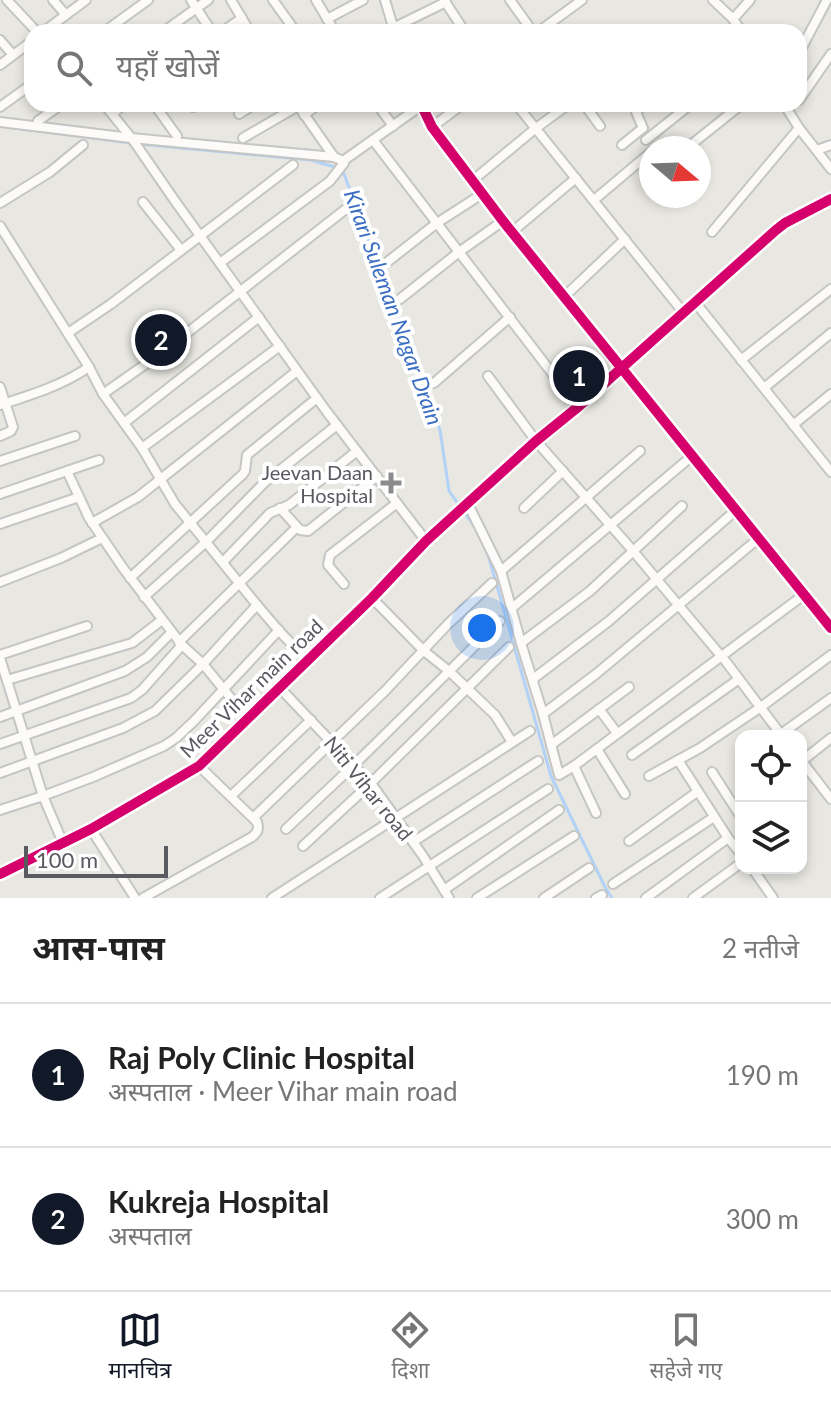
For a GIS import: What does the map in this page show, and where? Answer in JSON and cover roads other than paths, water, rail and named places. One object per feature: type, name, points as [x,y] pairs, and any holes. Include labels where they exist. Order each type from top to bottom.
[{"type":"street","points":[[7,0],[30,24]]},
{"type":"street","points":[[53,0],[66,15]]},
{"type":"street","points":[[54,24],[85,0]]},
{"type":"street","points":[[115,24],[148,0]]},
{"type":"street","points":[[172,24],[194,4],[208,0]]},
{"type":"street","points":[[231,0],[245,24]]},
{"type":"street","points":[[273,0],[290,24]]},
{"type":"street","points":[[316,0],[330,24]]},
{"type":"street","points":[[327,19],[363,0]]},
{"type":"street","points":[[385,0],[392,24]]},
{"type":"street","points":[[510,0],[530,24]]},
{"type":"street","points":[[548,24],[582,0]]},
{"type":"street","points":[[713,0],[736,24]]},
{"type":"street","points":[[733,19],[750,0]]},
{"type":"street","points":[[807,38],[827,0]]},
{"type":"street","points":[[405,24],[445,1],[460,24]]},
{"type":"street","points":[[194,4],[207,24]]},
{"type":"street","points":[[233,24],[242,18]]},
{"type":"street","points":[[0,40],[13,55]]},
{"type":"street","points":[[0,65],[24,47]]},
{"type":"street","points":[[807,89],[831,54]]},
{"type":"street","points":[[0,107],[24,90]]},
{"type":"street","points":[[38,121],[51,112]]},
{"type":"street","points":[[160,112],[177,136]]},
{"type":"street","points":[[243,138],[286,112]]},
{"type":"street","points":[[302,112],[334,157]]},
{"type":"street","points":[[304,115],[308,112]]},
{"type":"street","points":[[383,112],[393,126]]},
{"type":"street","points":[[0,122],[134,142],[334,157],[343,161],[411,112]]},
{"type":"street","points":[[425,112],[432,127],[503,221],[831,628]]},
{"type":"street","points":[[432,127],[452,112]]},
{"type":"street","points":[[523,112],[683,312]]},
{"type":"street","points":[[472,181],[558,112]]},
{"type":"street","points":[[590,112],[600,126]]},
{"type":"street","points":[[622,145],[643,128],[636,112]]},
{"type":"street","points":[[651,136],[681,112]]},
{"type":"street","points":[[702,136],[732,112]]},
{"type":"street","points":[[113,113],[297,371],[426,541]]},
{"type":"street","points":[[790,113],[831,169]]},
{"type":"street","points":[[712,232],[799,128]]},
{"type":"street","points":[[373,140],[578,407]]},
{"type":"street","points":[[0,203],[50,172],[83,145]]},
{"type":"street","points":[[817,150],[831,145]]},
{"type":"street","points":[[594,200],[639,162]]},
{"type":"street","points":[[68,333],[111,304],[293,165]]},
{"type":"street","points":[[220,263],[286,215],[341,168]]},
{"type":"street","points":[[512,232],[576,178]]},
{"type":"street","points":[[386,263],[437,223],[482,194]]},
{"type":"street","name":"Meer Vihar main road","points":[[0,874],[91,829],[199,766],[372,598],[426,541],[536,441],[776,230],[831,199]]},
{"type":"street","points":[[143,202],[181,250]]},
{"type":"street","points":[[103,394],[160,354],[351,205]]},
{"type":"street","points":[[400,299],[503,221]]},
{"type":"street","points":[[0,226],[175,504],[257,605],[307,660]]},
{"type":"street","points":[[564,297],[625,239]]},
{"type":"street","points":[[741,360],[831,289]]},
{"type":"street","points":[[695,302],[831,472]]},
{"type":"street","points":[[124,423],[259,317]]},
{"type":"street","points":[[434,383],[510,317]]},
{"type":"street","points":[[764,388],[831,333]]},
{"type":"street","points":[[142,448],[280,346]]},
{"type":"street","points":[[3,404],[44,391],[89,367]]},
{"type":"street","points":[[92,523],[138,497],[297,371]]},
{"type":"street","points":[[488,376],[536,441],[722,657],[776,730]]},
{"type":"street","points":[[0,387],[3,404],[13,427],[0,436]]},
{"type":"street","points":[[793,425],[831,394]]},
{"type":"street","points":[[130,578],[243,474],[247,455],[317,398]]},
{"type":"street","points":[[144,597],[206,542],[265,482],[337,425]]},
{"type":"street","points":[[0,461],[75,436]]},
{"type":"street","points":[[223,562],[270,513],[289,505],[357,451]]},
{"type":"street","points":[[501,571],[640,451]]},
{"type":"street","points":[[512,608],[692,456]]},
{"type":"street","points":[[0,494],[99,460]]},
{"type":"street","points":[[67,471],[92,523],[130,578],[180,644],[203,664],[247,718]]},
{"type":"street","points":[[524,508],[563,471]]},
{"type":"street","points":[[280,508],[297,527],[308,531],[377,476]]},
{"type":"street","points":[[0,524],[79,497]]},
{"type":"street","points":[[344,584],[328,565],[330,555],[397,503]]},
{"type":"street","points":[[521,643],[590,591],[682,506]]},
{"type":"street","points":[[464,507],[501,571],[559,775],[805,594]]},
{"type":"street","points":[[533,679],[609,621],[735,511]]},
{"type":"street","points":[[0,744],[131,698],[142,690],[180,644],[297,527]]},
{"type":"street","points":[[0,582],[102,538]]},
{"type":"street","points":[[543,714],[596,674],[759,538]]},
{"type":"street","points":[[253,818],[492,583]]},
{"type":"street","points":[[372,598],[424,651],[495,715],[512,742]]},
{"type":"street","points":[[0,773],[139,721],[155,711],[257,605]]},
{"type":"street","points":[[5,682],[132,643],[162,620]]},
{"type":"street","points":[[286,829],[500,621]]},
{"type":"street","points":[[63,843],[43,796],[5,682],[0,657],[87,626]]},
{"type":"street","points":[[0,810],[93,777],[164,746],[194,721],[279,630]]},
{"type":"street","points":[[0,717],[125,671],[147,657],[171,633]]},
{"type":"street","points":[[303,846],[509,647]]},
{"type":"street","points":[[649,776],[700,748],[831,655]]},
{"type":"street","points":[[632,755],[739,679]]},
{"type":"street","name":"Niti Vihar road","points":[[279,687],[370,784],[413,842],[446,894]]},
{"type":"street","points":[[551,745],[629,687]]},
{"type":"street","points":[[786,730],[831,698]]},
{"type":"street","points":[[599,709],[617,733]]},
{"type":"street","points":[[231,796],[311,720]]},
{"type":"street","points":[[272,898],[288,894],[395,817],[530,731]]},
{"type":"street","points":[[807,761],[831,738]]},
{"type":"street","points":[[597,749],[625,794]]},
{"type":"street","points":[[678,760],[735,847]]},
{"type":"street","points":[[413,842],[538,761]]},
{"type":"street","points":[[143,898],[257,833],[253,818],[199,766]]},
{"type":"street","points":[[574,766],[596,813]]},
{"type":"street","points":[[807,769],[829,792]]},
{"type":"street","points":[[712,772],[735,808]]},
{"type":"street","points":[[380,898],[548,789]]},
{"type":"street","points":[[629,841],[697,792]]},
{"type":"street","points":[[446,894],[559,810]]},
{"type":"street","points":[[613,884],[714,817]]},
{"type":"street","points":[[91,829],[135,898]]},
{"type":"street","points":[[477,898],[574,836]]},
{"type":"street","points":[[646,898],[728,838]]},
{"type":"street","points":[[693,898],[735,867]]},
{"type":"street","points":[[544,898],[589,868]]},
{"type":"street","points":[[757,874],[773,898]]},
{"type":"waterway","name":"Kirari Suleman Nagar Drain","points":[[0,126],[131,143]]},
{"type":"waterway","name":"Kirari Suleman Nagar Drain","points":[[139,144],[311,160],[338,168],[344,174],[440,430],[449,491],[477,530]]},
{"type":"waterway","name":"Kirari Suleman Nagar Drain","points":[[487,551],[551,776],[612,898]]},
{"type":"place","name":"Kukreja Hospital","points":[[161,340]]},
{"type":"place","name":"Raj Poly Clinic Hospital","points":[[579,376]]},
{"type":"place","name":"Jeevan Daan Hospital","points":[[391,483]]}]
